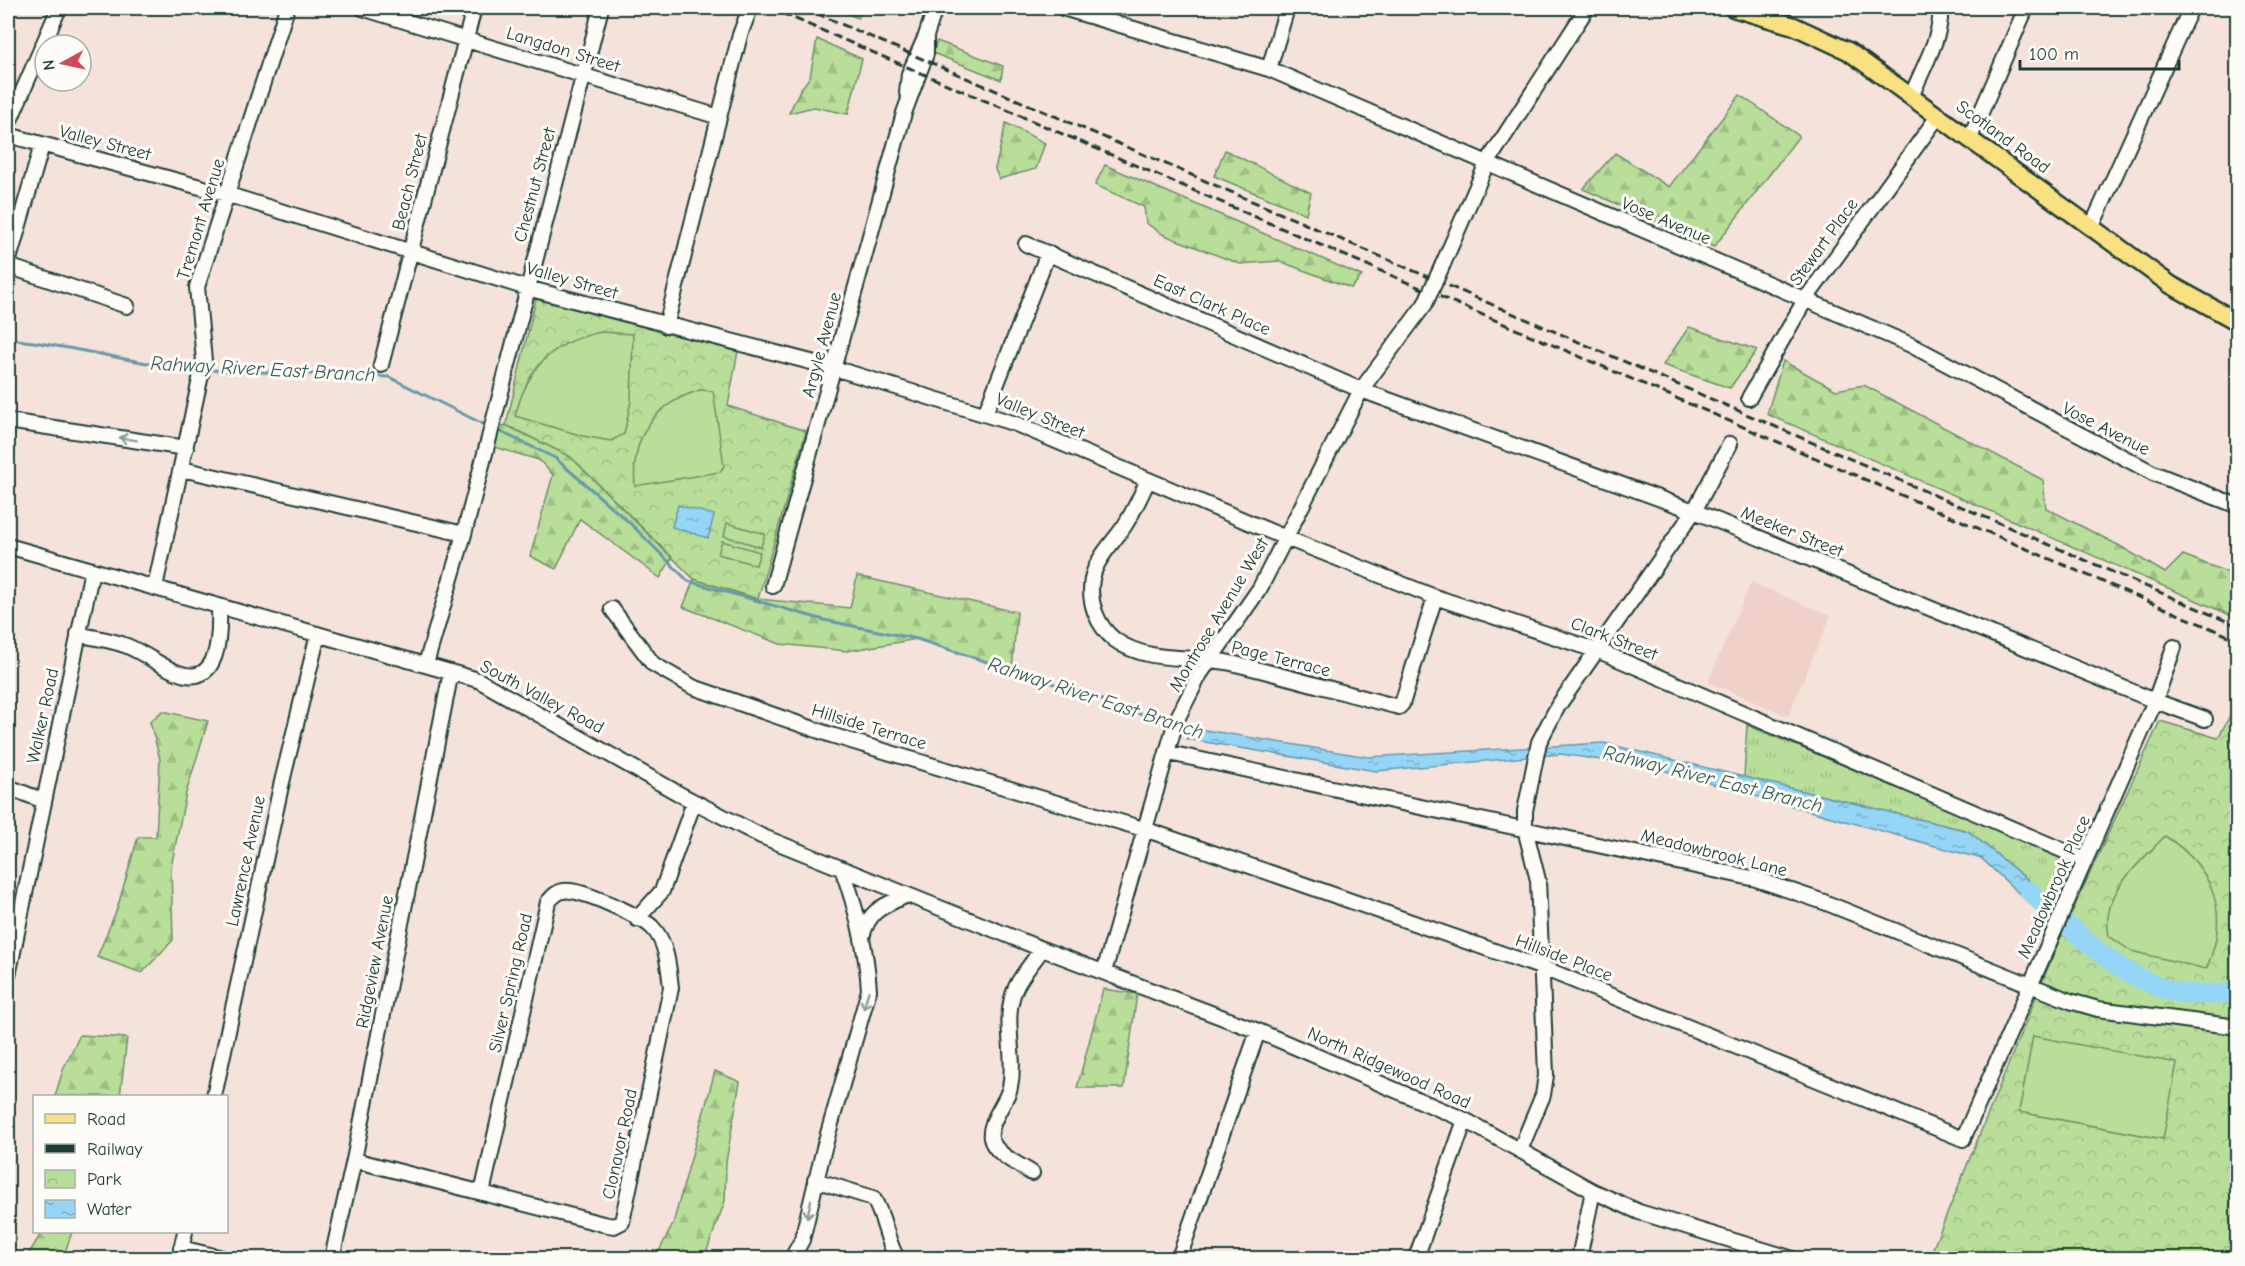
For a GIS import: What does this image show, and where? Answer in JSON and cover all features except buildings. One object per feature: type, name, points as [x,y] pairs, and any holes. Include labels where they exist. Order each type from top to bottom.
[{"type":"main road","name":"Scotland Road","points":[[1733,8],[1820,36],[1848,51],[1912,95],[2171,285],[2238,322]]},
{"type":"street","points":[[8,125],[59,8]]},
{"type":"street","name":"Tremont Avenue","points":[[155,587],[204,361],[197,286],[287,8]]},
{"type":"street","name":"Langdon Street","points":[[362,8],[719,117]]},
{"type":"street","name":"Beach Street","points":[[381,365],[474,8]]},
{"type":"street","name":"Chestnut Street","points":[[464,534],[601,8]]},
{"type":"street","points":[[740,35],[742,8]]},
{"type":"street","points":[[666,326],[740,35],[750,8]]},
{"type":"street","name":"Argyle Avenue","points":[[773,586],[904,113],[909,74],[926,36],[935,8]]},
{"type":"street","name":"Vose Avenue","points":[[1064,8],[1269,69],[1911,345],[2153,473],[2238,506]]},
{"type":"street","points":[[1269,69],[1287,8]]},
{"type":"street","name":"Montrose Avenue West","points":[[1104,972],[1175,728],[1209,660],[1260,588],[1361,390],[1425,304],[1487,163],[1587,8]]},
{"type":"street","points":[[1912,95],[1936,34],[1941,17],[1940,8]]},
{"type":"street","points":[[1970,138],[2026,8]]},
{"type":"street","points":[[2092,226],[2191,8]]},
{"type":"street","name":"Stewart Place","points":[[1749,398],[1804,300],[1939,115]]},
{"type":"street","name":"Valley Street","points":[[8,135],[226,194],[527,288],[834,368],[985,414],[1123,470]]},
{"type":"street","points":[[42,145],[8,265],[127,306]]},
{"type":"street","name":"East Clark Place","points":[[1026,244],[1361,390]]},
{"type":"street","points":[[985,414],[1048,254]]},
{"type":"street","name":"Meeker Street","points":[[1361,390],[1694,511],[2155,701],[2205,719]]},
{"type":"street","points":[[8,421],[186,448]]},
{"type":"street","points":[[1520,1150],[1543,1095],[1546,1075],[1538,880],[1525,829],[1525,811],[1539,742],[1558,706],[1694,511],[1730,444]]},
{"type":"street","points":[[182,469],[464,534],[426,664]]},
{"type":"street","name":"Clark Street","points":[[1123,470],[1435,597],[1597,650],[2085,860]]},
{"type":"street","name":"Page Terrace","points":[[1148,480],[1125,524],[1096,564],[1092,598],[1096,615],[1103,629],[1130,648],[1182,660],[1209,660],[1399,707],[1402,704],[1435,597]]},
{"type":"street","name":"South Valley Road","points":[[8,546],[426,664],[494,688],[694,802],[761,836],[968,920]]},
{"type":"street","name":"Walker Road","points":[[8,970],[92,570]]},
{"type":"street","points":[[78,634],[124,645],[174,671],[194,674],[206,669],[214,659],[220,642],[219,607]]},
{"type":"street","name":"Hillside Terrace","points":[[612,609],[652,664],[693,687],[831,735],[1145,830]]},
{"type":"street","name":"Lawrence Avenue","points":[[214,1095],[281,786],[318,634]]},
{"type":"street","name":"Meadowbrook Place","points":[[1963,1139],[2155,701],[2174,647]]},
{"type":"street","name":"Ridgeview Avenue","points":[[332,1258],[354,1160],[451,672]]},
{"type":"street","name":"Meadowbrook Lane","points":[[1169,753],[1774,884],[2070,1001],[2098,1009],[2238,1027]]},
{"type":"street","points":[[8,787],[44,801]]},
{"type":"street","points":[[637,919],[662,891],[694,802]]},
{"type":"street","name":"Hillside Place","points":[[1145,830],[1543,968],[1963,1139]]},
{"type":"street","points":[[792,1258],[802,1240],[815,1180],[869,990],[868,968],[853,899],[843,871]]},
{"type":"street","name":"Silver Spring Road","points":[[482,1193],[548,902],[555,894],[574,890],[637,919]]},
{"type":"street","points":[[861,943],[865,924],[880,907],[905,896]]},
{"type":"street","name":"Clonavor Road","points":[[354,1160],[603,1224],[614,1226],[622,1221],[671,988],[666,954],[660,939],[651,927],[637,919]]},
{"type":"street","name":"North Ridgewood Road","points":[[968,920],[1258,1031],[1465,1120],[1593,1191],[1639,1212],[1774,1256],[1790,1258]]},
{"type":"street","points":[[1032,1173],[999,1151],[991,1139],[992,1129],[1010,1090],[1013,1069],[1009,1012],[1016,987],[1042,950]]},
{"type":"street","points":[[1179,1258],[1258,1031]]},
{"type":"street","points":[[1416,1258],[1465,1120]]},
{"type":"street","points":[[815,1180],[873,1198],[881,1210],[891,1248],[897,1258]]},
{"type":"street","points":[[1579,1258],[1593,1191]]},
{"type":"street","points":[[185,1233],[180,1253],[222,1258]]},
{"type":"shaded area","points":[[1751,582],[1831,616],[1788,716],[1708,682]]},
{"type":"green space","points":[[834,8],[862,8],[858,18]]},
{"type":"green space","points":[[817,39],[862,59],[848,114],[814,107],[789,113],[800,90],[810,77]]},
{"type":"green space","points":[[937,41],[1003,66],[1001,80],[933,53]]},
{"type":"green space","points":[[1740,95],[1799,136],[1714,247],[1583,189],[1615,153],[1669,187]]},
{"type":"green space","points":[[1006,123],[1045,143],[1036,169],[999,179],[995,169]]},
{"type":"green space","points":[[1225,150],[1311,193],[1306,214],[1214,176]]},
{"type":"green space","points":[[1105,165],[1362,276],[1351,288],[1279,261],[1240,264],[1164,235],[1146,223],[1144,207],[1095,185]]},
{"type":"green space","points":[[536,299],[738,351],[728,406],[806,431],[758,599],[694,579],[571,457],[506,425]]},
{"type":"green space","points":[[1689,327],[1757,350],[1730,388],[1663,365]]},
{"type":"green space","points":[[601,332],[633,334],[631,401],[624,434],[611,441],[583,436],[515,416],[527,384],[544,359],[568,342]]},
{"type":"green space","points":[[1783,361],[1836,390],[1864,385],[2043,480],[2046,508],[2120,546],[2165,573],[2183,555],[2237,576],[2237,618],[1767,414]]},
{"type":"green space","points":[[700,390],[713,391],[724,466],[720,472],[635,486],[637,452],[648,425],[669,404]]},
{"type":"green space","points":[[506,425],[571,457],[672,558],[660,578],[580,519],[556,569],[530,556],[553,475],[539,460],[491,446],[497,427]]},
{"type":"green space","points":[[727,523],[765,534],[761,547],[724,536]]},
{"type":"green space","points":[[722,541],[760,552],[756,565],[718,554]]},
{"type":"green space","points":[[857,576],[1017,612],[1012,670],[917,639],[847,651],[780,644],[683,607],[694,579],[758,599],[850,608]]},
{"type":"green space","points":[[2237,702],[2237,1258],[1929,1258],[2061,936],[2160,721],[2218,738]]},
{"type":"green space","points":[[162,711],[208,721],[186,793],[171,867],[173,940],[142,973],[97,957],[117,909],[138,837],[156,837],[160,759],[150,722]]},
{"type":"green space","points":[[1747,725],[2074,862],[2056,898],[2052,900],[1968,831],[1744,777]]},
{"type":"green space","points":[[2165,836],[2196,862],[2213,894],[2217,911],[2217,930],[2206,969],[2131,951],[2109,936],[2110,906],[2116,893],[2133,869]]},
{"type":"green space","points":[[1103,989],[1137,994],[1124,1088],[1077,1088]]},
{"type":"green space","points":[[80,1035],[127,1038],[120,1095],[55,1095],[64,1067]]},
{"type":"green space","points":[[2033,1036],[2177,1063],[2163,1139],[2019,1112]]},
{"type":"green space","points":[[715,1071],[740,1082],[726,1162],[725,1201],[704,1258],[641,1258],[659,1251],[673,1224]]},
{"type":"green space","points":[[41,1233],[72,1233],[63,1258],[26,1258]]},
{"type":"water","points":[[678,505],[714,515],[708,538],[672,527]]},
{"type":"water","points":[[1187,727],[1368,757],[1604,743],[1968,831],[2052,900],[2045,918],[1982,859],[1655,768],[1561,754],[1376,771],[1187,739]]},
{"type":"waterway","name":"Rahway River East Branch","points":[[8,339],[198,369]]},
{"type":"waterway","name":"Rahway River East Branch","points":[[208,370],[389,377],[489,427]]},
{"type":"waterway","name":"Rahway River East Branch","points":[[495,429],[555,458],[631,524],[688,581],[824,620],[917,639],[1171,725]]},
{"type":"waterway","name":"Rahway River East Branch","points":[[1177,728],[1190,733]]},
{"type":"waterway","name":"Rahway River East Branch","points":[[2029,891],[2094,948],[2111,961],[2148,982],[2168,990],[2184,993],[2238,993]]},
{"type":"railway","points":[[770,8],[2238,640]]},
{"type":"railway","points":[[804,8],[2238,626]]}]
